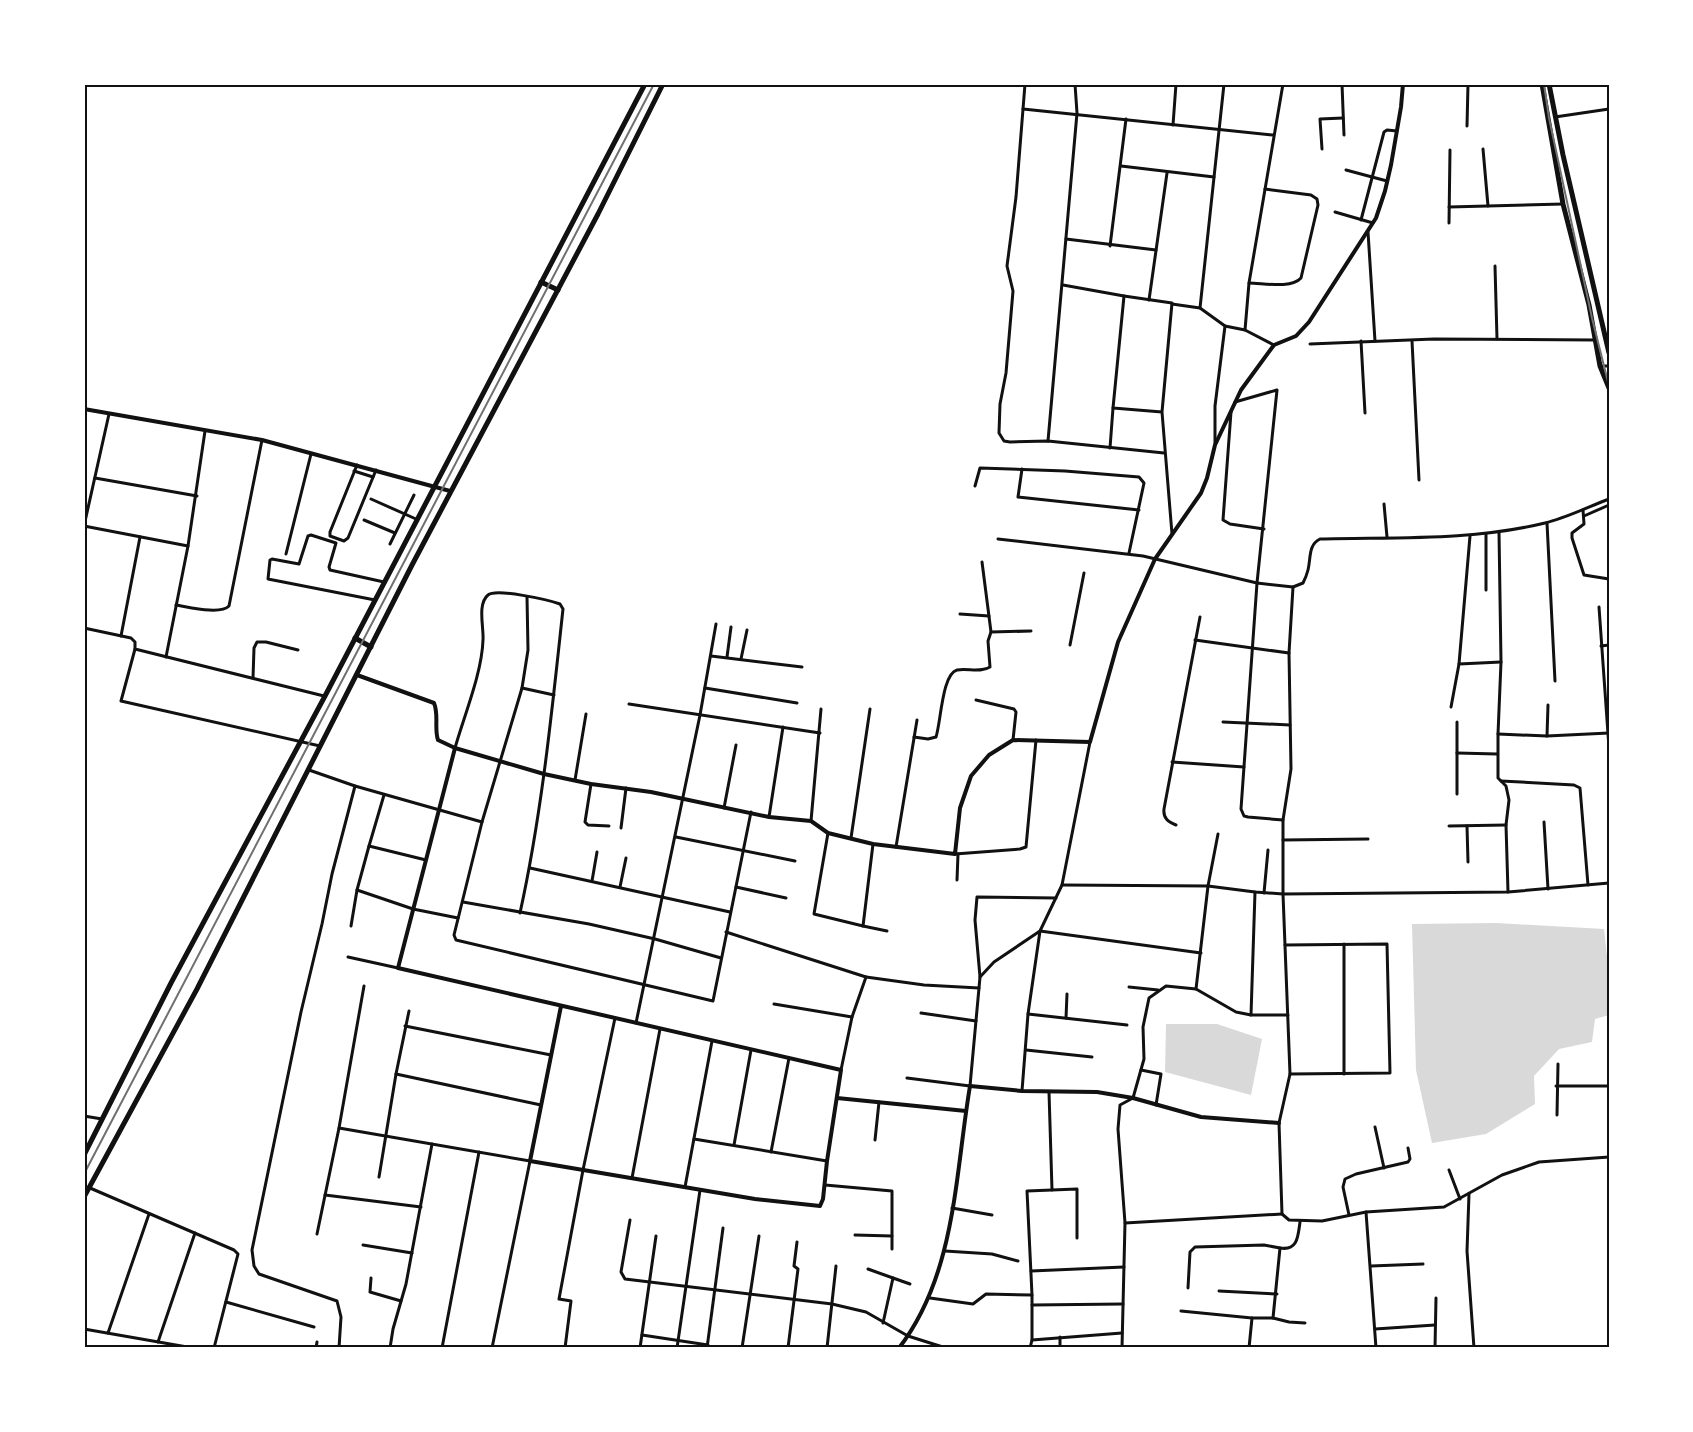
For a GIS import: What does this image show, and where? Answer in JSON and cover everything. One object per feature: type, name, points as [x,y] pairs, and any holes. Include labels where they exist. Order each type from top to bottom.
[{"type":"main road","points":[[84,1155],[171,983],[325,696],[645,84]]},
{"type":"main road","points":[[84,1197],[197,989],[450,491],[558,290],[663,84]]},
{"type":"main road","points":[[1542,84],[1563,204],[1589,305],[1600,366],[1609,388]]},
{"type":"main road","points":[[1549,84],[1609,353]]},
{"type":"main road","points":[[541,282],[558,290]]},
{"type":"main road","points":[[355,638],[371,647]]},
{"type":"street","points":[[1025,84],[1016,197],[1007,266],[1013,291],[1006,373],[1000,404],[999,433],[1004,441],[1010,442],[1048,441],[1164,453]]},
{"type":"street","points":[[1048,441],[1077,113],[1075,84]]},
{"type":"street","points":[[1173,125],[1176,84]]},
{"type":"street","points":[[1200,308],[1224,84]]},
{"type":"street","points":[[1245,330],[1249,283],[1283,84]]},
{"type":"street","points":[[1342,84],[1344,135]]},
{"type":"street","points":[[1022,1091],[1028,1014],[1040,931],[1062,885],[1090,742],[1118,642],[1155,559],[1201,493],[1215,445],[1235,402],[1274,345],[1296,336],[1309,322],[1376,218],[1387,181],[1403,84]]},
{"type":"street","points":[[1467,126],[1468,84]]},
{"type":"street","points":[[1023,109],[1273,135]]},
{"type":"street","points":[[1555,117],[1609,109]]},
{"type":"street","points":[[1322,149],[1320,119],[1344,118]]},
{"type":"street","points":[[1110,246],[1126,119]]},
{"type":"street","points":[[1360,220],[1384,132],[1397,131]]},
{"type":"street","points":[[1483,149],[1488,206]]},
{"type":"street","points":[[1449,223],[1450,150]]},
{"type":"street","points":[[1120,166],[1214,177]]},
{"type":"street","points":[[1346,170],[1387,181]]},
{"type":"street","points":[[1149,300],[1167,173]]},
{"type":"street","points":[[1249,283],[1299,281],[1318,205],[1317,199],[1311,195],[1265,189]]},
{"type":"street","points":[[1449,207],[1563,204]]},
{"type":"street","points":[[1335,212],[1373,223]]},
{"type":"street","points":[[1368,230],[1375,341]]},
{"type":"street","points":[[1066,239],[1156,250]]},
{"type":"street","points":[[1495,266],[1497,340]]},
{"type":"street","points":[[1063,285],[1200,308],[1225,326],[1245,330],[1274,345]]},
{"type":"street","points":[[1110,448],[1124,296]]},
{"type":"street","points":[[1172,303],[1162,412],[1172,534]]},
{"type":"street","points":[[1215,445],[1215,406],[1225,326]]},
{"type":"street","points":[[1310,344],[1434,339],[1594,340]]},
{"type":"street","points":[[1412,341],[1419,480]]},
{"type":"street","points":[[1361,342],[1365,413]]},
{"type":"street","points":[[1600,366],[1609,366]]},
{"type":"street","points":[[1235,402],[1277,390],[1257,583],[1241,809],[1244,816],[1283,820]]},
{"type":"street","points":[[1113,408],[1162,412]]},
{"type":"street","points":[[84,409],[262,440],[450,491]]},
{"type":"street","points":[[1232,410],[1223,520],[1230,524],[1264,529]]},
{"type":"street","points":[[109,413],[84,526],[188,546]]},
{"type":"street","points":[[166,657],[188,546],[205,431]]},
{"type":"street","points":[[176,605],[218,611],[229,606],[262,440]]},
{"type":"street","points":[[286,554],[311,452]]},
{"type":"street","points":[[357,465],[330,532],[330,536],[344,541],[348,538],[376,470]]},
{"type":"street","points":[[975,486],[980,468],[1139,477],[1144,483],[1129,554]]},
{"type":"street","points":[[1022,469],[1018,496],[1139,510]]},
{"type":"street","points":[[354,471],[373,477]]},
{"type":"street","points":[[95,478],[196,496]]},
{"type":"street","points":[[390,544],[414,495]]},
{"type":"street","points":[[371,499],[416,519]]},
{"type":"street","points":[[998,539],[1129,554],[1257,583],[1293,587],[1303,583],[1308,571],[1312,546],[1320,539],[1486,534],[1547,523],[1609,499]]},
{"type":"street","points":[[1384,504],[1387,537]]},
{"type":"street","points":[[1584,516],[1609,505]]},
{"type":"street","points":[[1583,509],[1584,524],[1575,529],[1572,537],[1584,575],[1609,579]]},
{"type":"street","points":[[364,520],[395,533]]},
{"type":"street","points":[[1547,523],[1555,681]]},
{"type":"street","points":[[1498,532],[1502,662],[1497,754],[1499,781]]},
{"type":"street","points":[[1486,534],[1486,591]]},
{"type":"street","points":[[375,600],[268,579],[270,560],[299,564],[308,536],[311,535],[335,542],[328,568],[330,570],[384,582]]},
{"type":"street","points":[[121,636],[140,536]]},
{"type":"street","points":[[1451,706],[1460,664],[1470,536]]},
{"type":"street","points":[[914,736],[928,739],[936,737],[945,690],[952,672],[966,669],[984,670],[990,667],[988,641],[991,632],[982,562]]},
{"type":"street","points":[[1070,645],[1084,573]]},
{"type":"street","points":[[1282,1214],[1279,1123],[1290,1074],[1283,894],[1283,820],[1291,769],[1289,653],[1293,587]]},
{"type":"street","points":[[398,968],[438,811],[476,678],[483,642],[482,609],[488,594],[494,592],[558,603],[562,609],[544,774],[530,868],[520,913]]},
{"type":"street","points":[[527,597],[528,650],[522,688],[482,822],[454,938],[713,1001],[751,812]]},
{"type":"street","points":[[1599,607],[1609,748]]},
{"type":"street","points":[[960,614],[989,616]]},
{"type":"street","points":[[1176,825],[1170,822],[1164,814],[1200,617]]},
{"type":"street","points":[[636,1023],[664,897],[716,624]]},
{"type":"street","points":[[727,657],[731,627]]},
{"type":"street","points":[[84,628],[134,639],[135,649],[121,701],[320,746]]},
{"type":"street","points":[[741,659],[747,630]]},
{"type":"street","points":[[991,632],[1031,631]]},
{"type":"street","points":[[1195,640],[1289,653]]},
{"type":"street","points":[[253,678],[254,648],[257,642],[298,650]]},
{"type":"street","points":[[1601,646],[1609,645]]},
{"type":"street","points":[[135,649],[325,696]]},
{"type":"street","points":[[711,656],[802,667]]},
{"type":"street","points":[[1460,664],[1502,662]]},
{"type":"street","points":[[357,675],[434,703],[437,712],[436,736],[438,740],[455,748],[575,781],[626,788],[769,817],[810,821],[828,833],[850,840],[957,854],[1026,847],[1036,740]]},
{"type":"street","points":[[522,688],[554,695]]},
{"type":"street","points":[[705,688],[797,703]]},
{"type":"street","points":[[976,700],[1014,709],[1016,712],[1013,740]]},
{"type":"street","points":[[629,704],[820,733]]},
{"type":"street","points":[[1547,736],[1548,705]]},
{"type":"street","points":[[810,821],[821,709]]},
{"type":"street","points":[[850,840],[870,710]]},
{"type":"street","points":[[575,781],[586,714]]},
{"type":"street","points":[[896,847],[917,720]]},
{"type":"street","points":[[1224,722],[1290,725]]},
{"type":"street","points":[[1457,722],[1457,794]]},
{"type":"street","points":[[769,817],[783,727]]},
{"type":"street","points":[[1498,734],[1547,736],[1609,733]]},
{"type":"street","points":[[957,880],[960,808],[971,776],[989,755],[1013,740],[1090,742]]},
{"type":"street","points":[[724,808],[736,745]]},
{"type":"street","points":[[1457,753],[1497,754]]},
{"type":"street","points":[[1172,762],[1244,767]]},
{"type":"street","points":[[308,770],[384,795],[482,822]]},
{"type":"street","points":[[1499,781],[1506,786],[1509,792],[1506,825],[1508,892]]},
{"type":"street","points":[[1499,781],[1574,785],[1580,788],[1588,885]]},
{"type":"street","points":[[591,784],[585,822],[588,825],[609,826]]},
{"type":"street","points":[[339,1348],[341,1317],[337,1301],[259,1274],[254,1266],[252,1250],[301,1012],[332,874],[355,786]]},
{"type":"street","points":[[621,828],[626,788]]},
{"type":"street","points":[[351,926],[357,890],[384,795]]},
{"type":"street","points":[[1544,822],[1548,889]]},
{"type":"street","points":[[1449,826],[1506,825]]},
{"type":"street","points":[[1467,826],[1468,862]]},
{"type":"street","points":[[828,833],[814,914],[887,931]]},
{"type":"street","points":[[1196,989],[1208,886],[1218,834]]},
{"type":"street","points":[[676,836],[795,861]]},
{"type":"street","points":[[1283,840],[1368,839]]},
{"type":"street","points":[[863,926],[873,844]]},
{"type":"street","points":[[369,846],[426,861]]},
{"type":"street","points":[[1264,893],[1268,850]]},
{"type":"street","points":[[592,881],[597,852]]},
{"type":"street","points":[[620,887],[626,858]]},
{"type":"street","points":[[530,868],[731,912]]},
{"type":"street","points":[[1062,885],[1208,886],[1283,894],[1508,892],[1609,883]]},
{"type":"street","points":[[736,887],[786,898]]},
{"type":"street","points":[[357,890],[413,909],[458,918]]},
{"type":"street","points":[[1251,1015],[1255,892]]},
{"type":"street","points":[[899,1348],[930,1298],[945,1251],[970,1086],[980,977],[975,920],[977,897],[1056,898]]},
{"type":"street","points":[[463,902],[589,924],[655,939],[721,958]]},
{"type":"street","points":[[980,977],[994,962],[1040,931],[1201,953]]},
{"type":"street","points":[[726,932],[866,977],[924,985],[979,988]]},
{"type":"street","points":[[1344,944],[1344,1074]]},
{"type":"street","points":[[1285,945],[1387,944],[1390,1073],[1290,1074]]},
{"type":"street","points":[[348,957],[841,1070]]},
{"type":"street","points":[[339,1128],[754,1199],[820,1206],[841,1070],[852,1017],[866,977]]},
{"type":"street","points":[[316,1234],[339,1128],[364,986]]},
{"type":"street","points":[[1122,1348],[1125,1223],[1118,1129],[1120,1105],[1133,1098],[1144,1059],[1143,1027],[1149,998],[1166,986],[1174,986],[1196,989],[1236,1012],[1251,1015],[1288,1015]]},
{"type":"street","points":[[1129,987],[1160,990]]},
{"type":"street","points":[[1065,1018],[1067,994]]},
{"type":"street","points":[[774,1004],[852,1017]]},
{"type":"street","points":[[492,1348],[561,1006]]},
{"type":"street","points":[[379,1176],[409,1011]]},
{"type":"street","points":[[921,1013],[976,1021]]},
{"type":"street","points":[[1028,1014],[1127,1025]]},
{"type":"street","points":[[565,1348],[571,1301],[559,1299],[615,1018]]},
{"type":"street","points":[[405,1026],[551,1055]]},
{"type":"street","points":[[632,1178],[660,1029]]},
{"type":"street","points":[[685,1187],[712,1041]]},
{"type":"street","points":[[734,1145],[751,1050]]},
{"type":"street","points":[[1026,1050],[1092,1057]]},
{"type":"street","points":[[771,1152],[789,1058]]},
{"type":"street","points":[[1557,1115],[1558,1065]]},
{"type":"street","points":[[1141,1070],[1161,1074],[1156,1105]]},
{"type":"street","points":[[396,1074],[541,1105]]},
{"type":"street","points":[[907,1078],[1022,1091],[1097,1092],[1133,1098],[1201,1117],[1279,1123]]},
{"type":"street","points":[[1556,1086],[1609,1086]]},
{"type":"street","points":[[1049,1092],[1052,1190]]},
{"type":"street","points":[[837,1098],[966,1111]]},
{"type":"street","points":[[875,1140],[879,1102]]},
{"type":"street","points":[[84,1116],[102,1119]]},
{"type":"street","points":[[1375,1126],[1384,1168]]},
{"type":"street","points":[[694,1139],[827,1161]]},
{"type":"street","points":[[390,1348],[412,1252],[432,1144]]},
{"type":"street","points":[[1349,1215],[1343,1186],[1345,1179],[1356,1174],[1410,1161],[1408,1148]]},
{"type":"street","points":[[442,1348],[479,1152]]},
{"type":"street","points":[[1125,1223],[1282,1214],[1289,1220],[1300,1222],[1322,1221],[1366,1212],[1444,1207],[1502,1175],[1539,1161],[1609,1157]]},
{"type":"street","points":[[1449,1170],[1460,1200]]},
{"type":"street","points":[[825,1185],[892,1191],[892,1250]]},
{"type":"street","points":[[89,1188],[234,1250],[238,1254],[214,1348]]},
{"type":"street","points":[[1030,1348],[1032,1295],[1027,1191],[1077,1189],[1077,1238]]},
{"type":"street","points":[[677,1348],[700,1190]]},
{"type":"street","points":[[1469,1194],[1467,1251],[1474,1348]]},
{"type":"street","points":[[325,1195],[421,1207]]},
{"type":"street","points":[[952,1208],[992,1215]]},
{"type":"street","points":[[1366,1212],[1376,1348]]},
{"type":"street","points":[[108,1333],[149,1214]]},
{"type":"street","points":[[630,1220],[621,1275],[625,1279],[832,1304],[866,1312],[908,1336],[946,1348]]},
{"type":"street","points":[[1188,1288],[1190,1252],[1195,1247],[1264,1245],[1288,1250],[1297,1242],[1300,1222]]},
{"type":"street","points":[[642,1335],[708,1346],[723,1228]]},
{"type":"street","points":[[158,1342],[195,1233]]},
{"type":"street","points":[[855,1235],[892,1236]]},
{"type":"street","points":[[640,1348],[656,1236]]},
{"type":"street","points":[[742,1348],[759,1236]]},
{"type":"street","points":[[788,1348],[798,1269],[795,1266],[797,1242]]},
{"type":"street","points":[[363,1245],[412,1252]]},
{"type":"street","points":[[1273,1318],[1281,1248]]},
{"type":"street","points":[[945,1251],[992,1254],[1018,1261]]},
{"type":"street","points":[[1370,1266],[1423,1264]]},
{"type":"street","points":[[827,1348],[836,1266]]},
{"type":"street","points":[[1031,1271],[1124,1267]]},
{"type":"street","points":[[868,1269],[910,1284]]},
{"type":"street","points":[[371,1278],[370,1292],[401,1301]]},
{"type":"street","points":[[883,1323],[893,1278]]},
{"type":"street","points":[[1219,1291],[1277,1294]]},
{"type":"street","points":[[930,1298],[973,1304],[986,1294],[1032,1295]]},
{"type":"street","points":[[1435,1348],[1436,1298]]},
{"type":"street","points":[[226,1302],[314,1327]]},
{"type":"street","points":[[1032,1305],[1123,1304]]},
{"type":"street","points":[[1181,1311],[1273,1318],[1305,1323]]},
{"type":"street","points":[[1249,1348],[1252,1318]]},
{"type":"street","points":[[1375,1329],[1435,1325]]},
{"type":"street","points":[[84,1329],[193,1348]]},
{"type":"street","points":[[1032,1340],[1122,1333]]},
{"type":"street","points":[[1060,1337],[1060,1348]]},
{"type":"street","points":[[316,1348],[317,1342]]},
{"type":"shaded area","points":[[1497,923],[1604,929],[1609,975],[1609,1015],[1595,1019],[1592,1042],[1559,1049],[1534,1076],[1535,1104],[1486,1134],[1432,1143],[1416,1070],[1412,924]]},
{"type":"shaded area","points":[[1166,1024],[1217,1024],[1262,1039],[1251,1095],[1165,1072]]},
{"type":"railway","points":[[84,1174],[654,84]]},
{"type":"railway","points":[[1544,84],[1549,118],[1592,318],[1609,386]]}]
